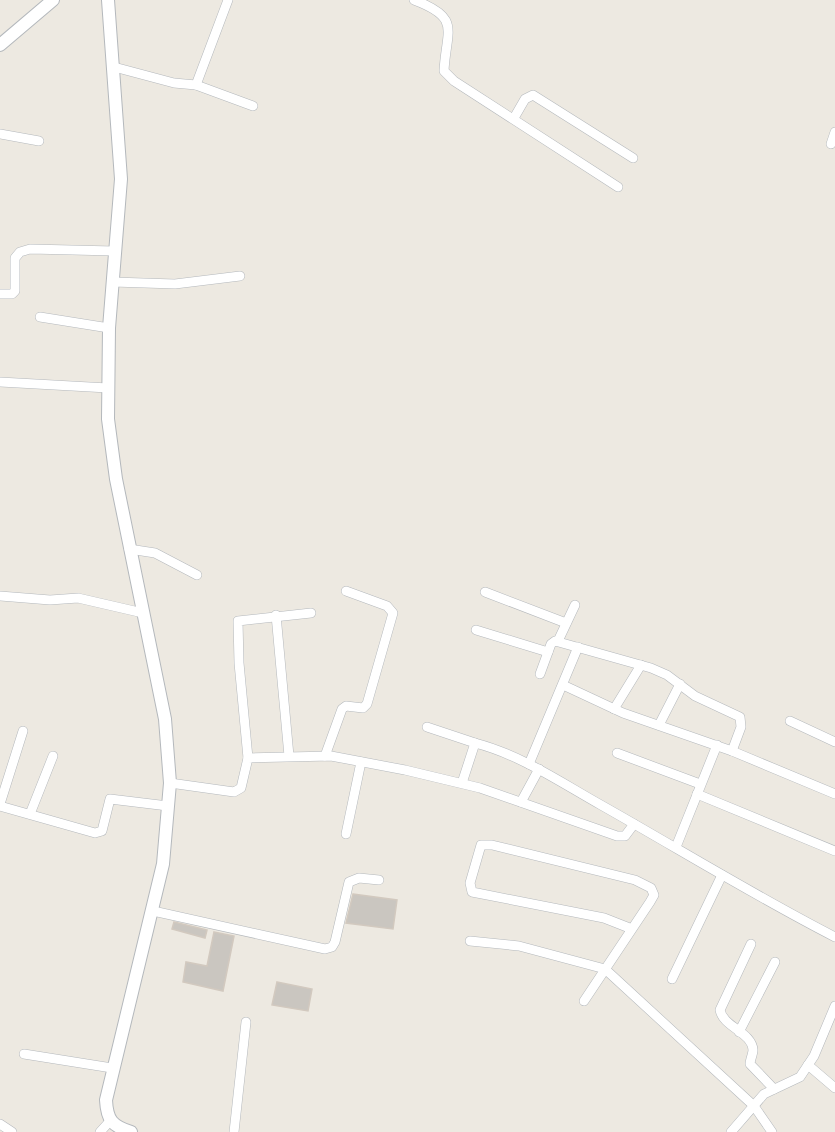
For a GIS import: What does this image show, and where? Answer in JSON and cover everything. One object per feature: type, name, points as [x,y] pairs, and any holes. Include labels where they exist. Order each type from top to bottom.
[{"type":"street","points":[[0,45],[53,0]]},
{"type":"street","points":[[108,0],[121,179],[109,328],[108,419],[129,549],[165,719],[170,783],[163,864],[105,1100],[107,1116],[114,1127],[130,1132]]},
{"type":"street","points":[[196,85],[228,0]]},
{"type":"street","points":[[414,0],[437,9],[446,19],[449,38],[444,71],[447,75],[618,187]]},
{"type":"street","points":[[114,67],[174,83],[196,85],[253,106]]},
{"type":"street","points":[[514,118],[525,99],[533,95],[633,158]]},
{"type":"street","points":[[831,144],[835,132]]},
{"type":"street","points":[[0,134],[39,141]]},
{"type":"street","points":[[0,294],[12,294],[15,291],[15,258],[20,252],[30,249],[114,251]]},
{"type":"street","points":[[113,282],[150,285],[240,276]]},
{"type":"street","points":[[40,317],[109,328]]},
{"type":"street","points":[[0,382],[108,388]]},
{"type":"street","points":[[129,549],[155,553],[197,575]]},
{"type":"street","points":[[325,756],[342,709],[350,706],[363,708],[368,704],[393,613],[387,606],[346,591]]},
{"type":"street","points":[[486,592],[566,623]]},
{"type":"street","points":[[0,596],[50,600],[78,598],[143,613]]},
{"type":"street","points":[[558,641],[575,605]]},
{"type":"street","points":[[170,783],[237,791],[241,788],[248,758],[237,624],[241,619],[311,613]]},
{"type":"street","points":[[276,615],[289,756]]},
{"type":"street","points":[[476,630],[548,652]]},
{"type":"street","points":[[540,674],[551,644],[558,641],[641,665],[667,675],[695,696],[740,717],[741,726],[732,751]]},
{"type":"street","points":[[529,764],[578,647]]},
{"type":"street","points":[[614,708],[641,665]]},
{"type":"street","points":[[659,725],[680,684]]},
{"type":"street","points":[[562,685],[614,708],[717,745],[835,794]]},
{"type":"street","points":[[790,721],[835,741]]},
{"type":"street","points":[[427,727],[498,749],[529,764],[676,847],[722,876],[835,937]]},
{"type":"street","points":[[23,731],[0,805],[95,833],[102,831],[110,798],[168,806]]},
{"type":"street","points":[[462,783],[475,743]]},
{"type":"street","points":[[676,847],[717,745]]},
{"type":"street","points":[[617,753],[835,851]]},
{"type":"street","points":[[30,814],[53,756]]},
{"type":"street","points":[[248,758],[325,756],[361,762],[462,783],[616,836],[625,836],[634,824]]},
{"type":"street","points":[[346,834],[361,762]]},
{"type":"street","points":[[521,802],[539,770]]},
{"type":"street","points":[[584,1001],[632,929],[654,895],[651,888],[503,848],[484,844],[479,848],[470,883],[472,892],[604,918],[632,929]]},
{"type":"street","points":[[672,979],[722,876]]},
{"type":"street","points":[[153,911],[325,949],[332,947],[335,942],[350,882],[359,878],[379,880]]},
{"type":"street","points":[[470,941],[519,946],[605,969],[754,1106],[772,1132]]},
{"type":"street","points":[[751,944],[720,1010],[723,1019],[749,1041],[753,1050],[750,1064],[774,1089]]},
{"type":"street","points":[[739,1032],[775,962]]},
{"type":"street","points":[[731,1132],[764,1094],[800,1077],[808,1065],[835,1005]]},
{"type":"street","points":[[234,1132],[246,1022]]},
{"type":"street","points":[[24,1054],[112,1068]]},
{"type":"street","points":[[808,1065],[835,1088]]},
{"type":"street","points":[[100,1132],[110,1121]]},
{"type":"street","points":[[0,1124],[12,1132]]},
{"type":"building","points":[[353,894],[397,900],[393,929],[346,923]]},
{"type":"building","points":[[174,922],[207,930],[205,938],[172,929]]},
{"type":"building","points":[[214,932],[234,936],[223,991],[183,982],[186,962],[207,966]]},
{"type":"building","points":[[277,982],[312,989],[308,1011],[272,1005]]}]
